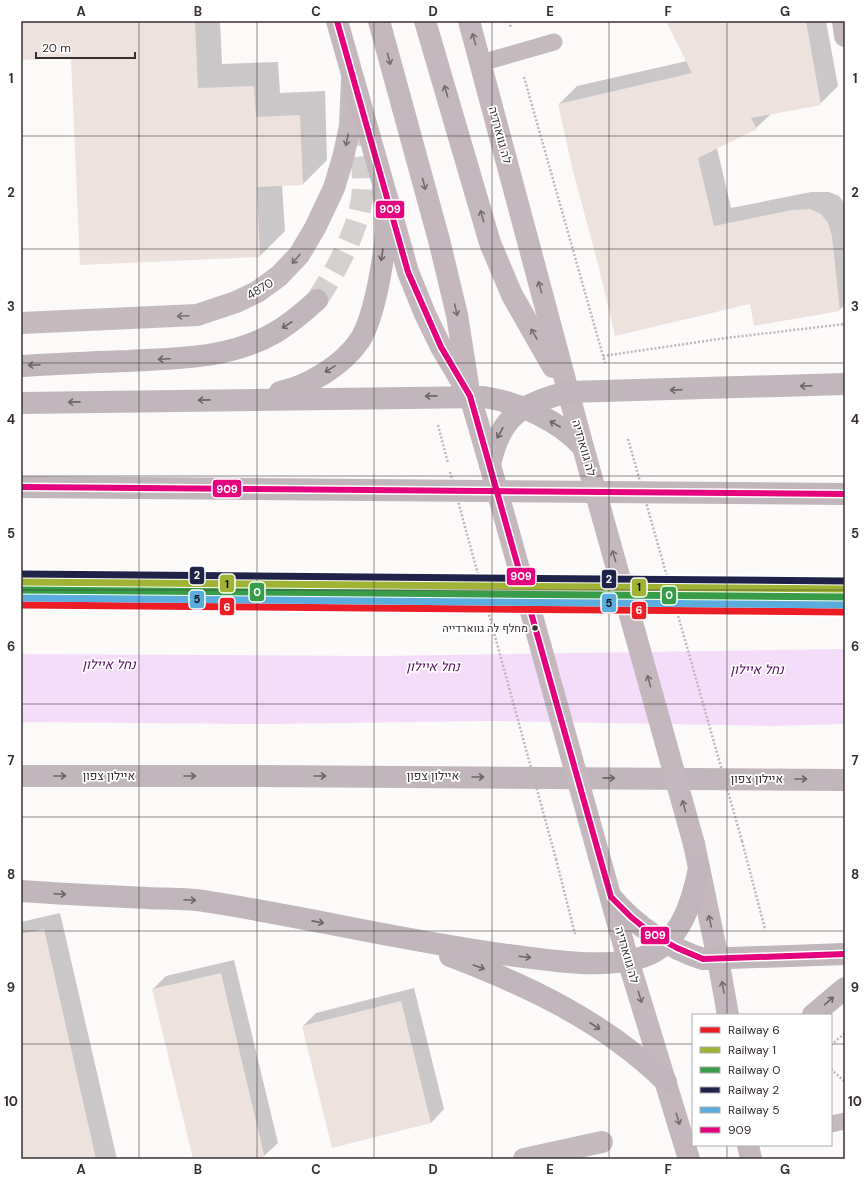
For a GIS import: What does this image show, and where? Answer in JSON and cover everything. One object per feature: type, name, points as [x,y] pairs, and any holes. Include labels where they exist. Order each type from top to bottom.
[{"type":"highway","points":[[243,399],[284,391],[306,383],[338,364],[360,340],[372,312],[381,267],[386,223],[383,189]]},
{"type":"highway","points":[[21,366],[175,359],[199,357],[223,352],[250,344],[275,333],[294,320],[317,300]]},
{"type":"highway","points":[[490,465],[493,449],[498,436],[507,422],[522,408],[539,400],[568,392],[613,392],[845,384]]},
{"type":"highway","points":[[21,403],[470,396],[495,399],[522,408],[565,430],[584,447]]},
{"type":"highway","points":[[21,487],[845,494]]},
{"type":"highway","name":"איילון צפון","points":[[21,776],[845,780]]},
{"type":"highway","points":[[21,892],[208,901],[403,939],[479,952],[583,964],[628,960],[649,954],[665,943],[688,910],[695,889],[699,868]]},
{"type":"highway","points":[[611,897],[625,913],[644,930],[683,953],[703,959],[772,958],[845,954]]},
{"type":"highway","points":[[403,939],[496,974],[577,1014],[642,1058],[666,1082]]},
{"type":"highway","points":[[814,1014],[845,988]]},
{"type":"main road","name":"לה גווארדיה","points":[[337,21],[383,189],[408,272],[425,314],[441,347],[470,396],[628,960],[689,1159]]},
{"type":"main road","points":[[379,21],[439,240],[457,315],[470,396]]},
{"type":"main road","points":[[425,21],[490,243],[512,295],[568,392]]},
{"type":"main road","name":"לה גווארדיה","points":[[469,21],[568,392],[694,844],[728,1014]]},
{"type":"main road","points":[[748,1146],[751,1159]]},
{"type":"street","points":[[843,21],[845,36]]},
{"type":"street","name":"4870","points":[[28,323],[198,315],[236,302],[257,292],[280,276],[299,255],[316,228],[334,188],[343,158],[350,126],[352,74]]},
{"type":"street","points":[[524,1159],[602,1142]]},
{"type":"lane","points":[[481,63],[554,42]]},
{"type":"lane","points":[[832,1124],[845,1121]]},
{"type":"path","points":[[509,21],[613,392]]},
{"type":"path","points":[[603,356],[726,338],[845,324]]},
{"type":"path","points":[[628,439],[742,841],[772,958]]},
{"type":"path","points":[[450,472],[556,859],[583,964]]},
{"type":"path","points":[[832,1044],[845,1033]]},
{"type":"path","points":[[832,1070],[845,1082]]},
{"type":"water","name":"נחל איילון","points":[[845,649],[845,724],[773,726],[492,721],[267,724],[21,722],[21,654],[378,656]]},
{"type":"building","points":[[21,21],[195,21],[198,88],[254,86],[256,117],[300,115],[303,185],[257,187],[260,257],[80,265],[71,58],[21,60]]},
{"type":"building","points":[[666,21],[806,21],[821,105],[751,118],[757,129],[698,158],[714,226],[792,210],[810,209],[821,214],[828,223],[832,236],[840,311],[754,326],[750,304],[615,336],[599,268],[572,167],[558,104],[692,73]]},
{"type":"building","points":[[44,929],[96,1159],[21,1159],[21,934]]},
{"type":"building","points":[[221,973],[265,1159],[193,1159],[152,989]]},
{"type":"building","points":[[401,1001],[431,1123],[332,1148],[302,1026]]},
{"type":"tunnel","points":[[317,300],[348,245],[359,215],[363,185],[355,115]]},
{"type":"rail line","name":"2","points":[[21,574],[845,581]]},
{"type":"rail line","name":"1","points":[[21,582],[845,589]]},
{"type":"rail line","name":"0","points":[[21,590],[845,597]]},
{"type":"rail line","name":"5","points":[[21,598],[845,605]]},
{"type":"rail line","name":"6","points":[[21,605],[845,612]]},
{"type":"transit line","name":"909","points":[[337,21],[408,272],[441,347],[470,396],[611,897],[631,917],[652,934],[677,948],[703,959],[845,954]]},
{"type":"transit line","name":"909","points":[[21,487],[845,494]]},
{"type":"place","name":"מחלף לה גווארדייה","points":[[535,628]]}]
